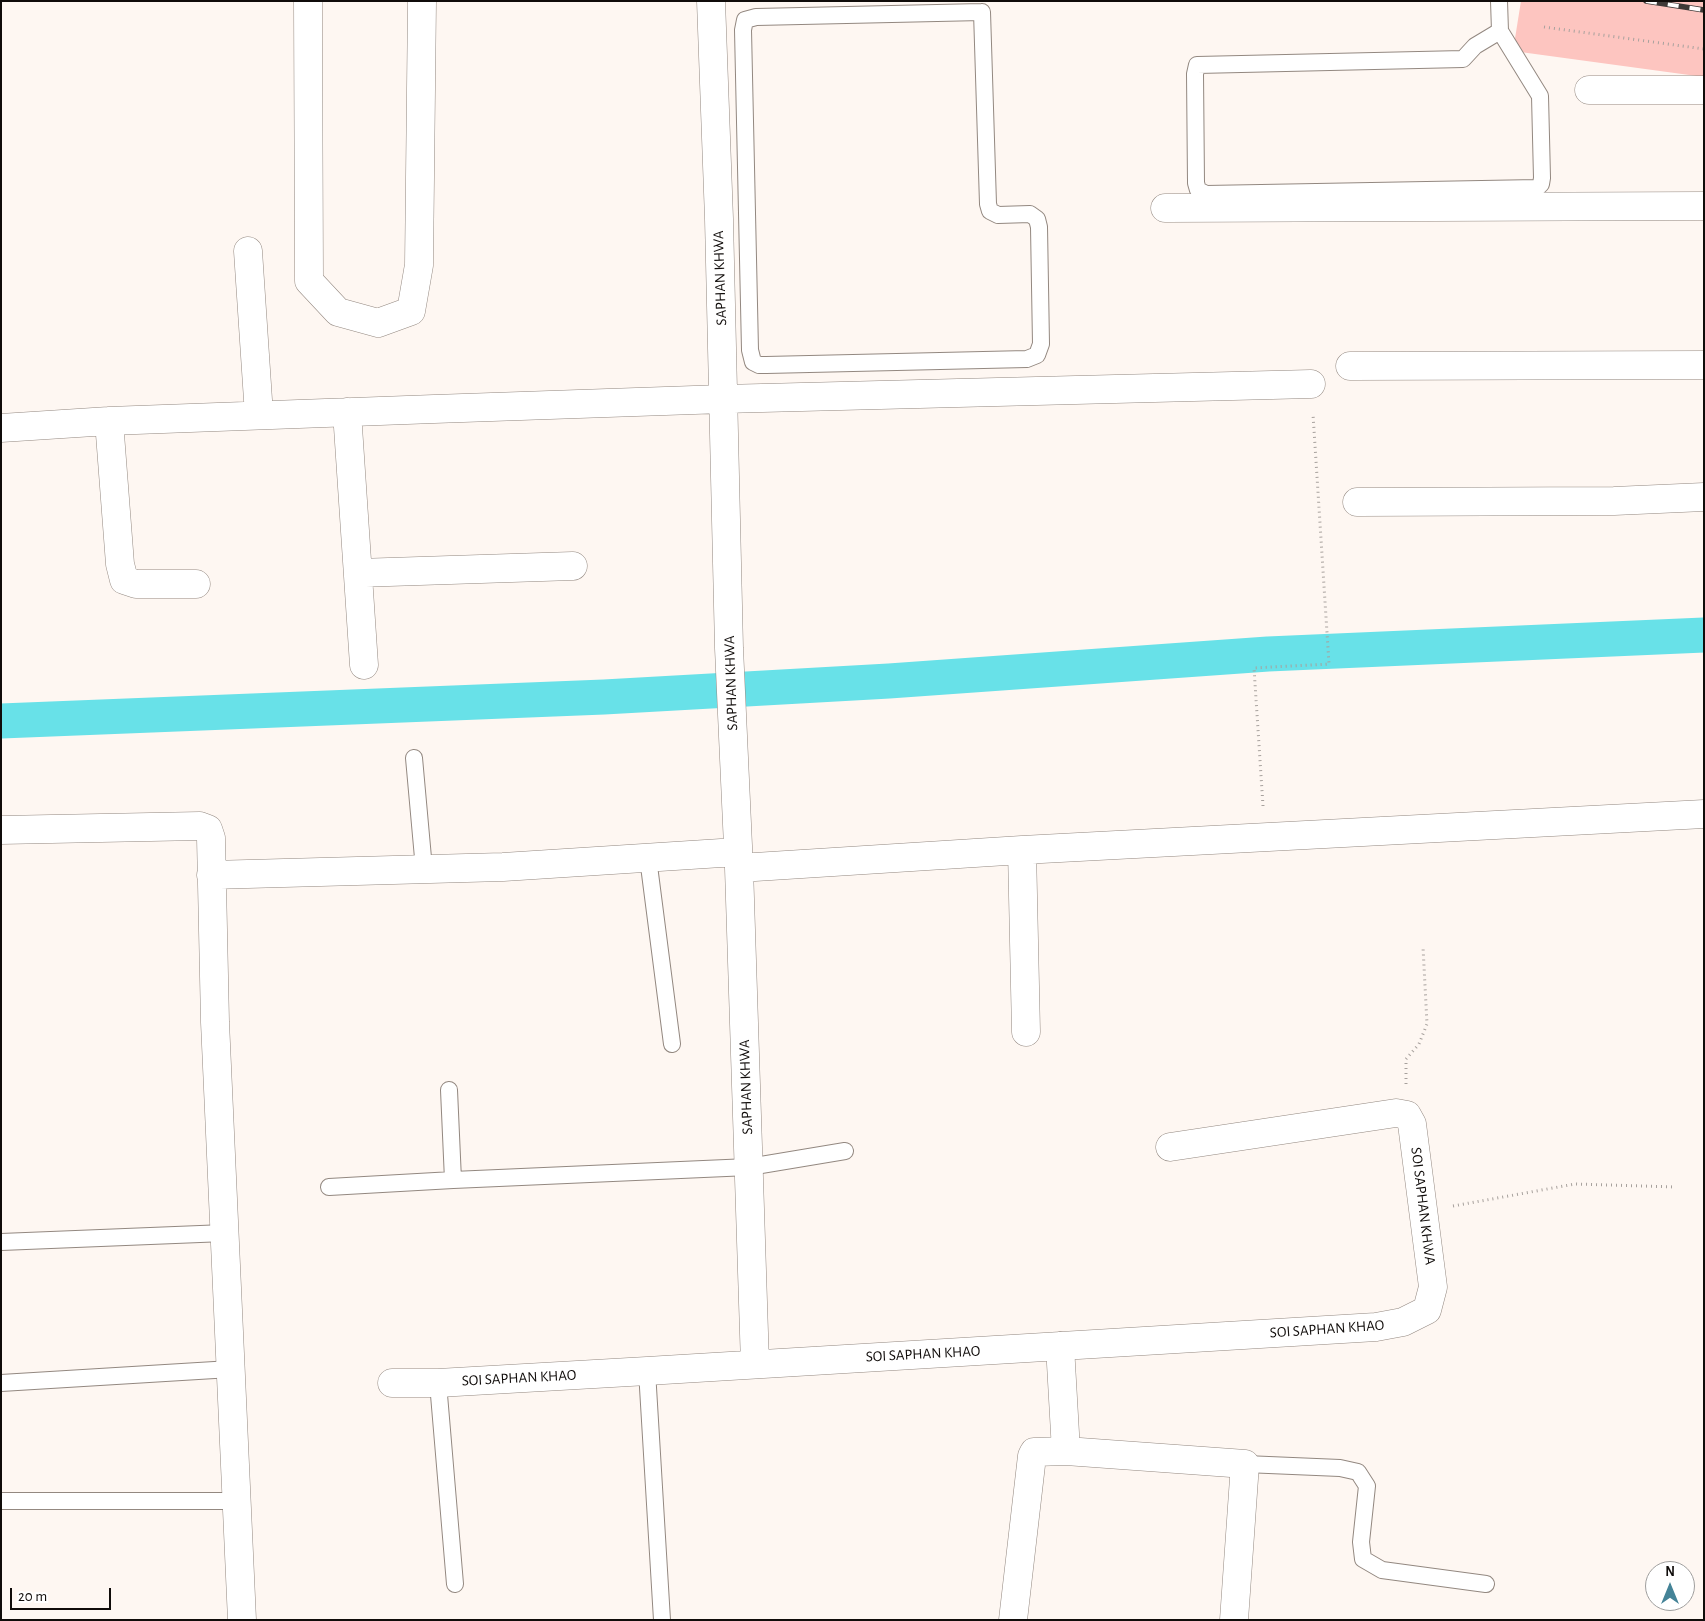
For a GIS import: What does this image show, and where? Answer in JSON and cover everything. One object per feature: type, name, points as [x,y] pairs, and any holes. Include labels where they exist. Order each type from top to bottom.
[{"type":"street","points":[[308,1],[309,280],[338,312],[378,322],[411,311],[419,265],[422,1]]},
{"type":"street","name":"SAPHAN KHWA","points":[[711,1],[724,399],[729,648],[755,1364]]},
{"type":"street","points":[[1589,90],[1704,90]]},
{"type":"street","points":[[1165,208],[1704,206]]},
{"type":"street","points":[[248,251],[259,416]]},
{"type":"street","points":[[1350,366],[1704,365]]},
{"type":"street","points":[[1,428],[109,421],[724,399],[1311,384]]},
{"type":"street","points":[[347,412],[364,665]]},
{"type":"street","points":[[109,421],[120,564],[124,580],[136,584],[196,584]]},
{"type":"street","points":[[1357,502],[1614,501],[1704,497]]},
{"type":"street","points":[[358,573],[573,566]]},
{"type":"street","points":[[211,875],[503,867],[648,858],[738,860],[1022,850],[1704,814]]},
{"type":"street","points":[[1,830],[200,826],[208,829],[211,838],[215,1022],[242,1620]]},
{"type":"street","points":[[1022,850],[1026,1032]]},
{"type":"street","points":[[1170,1147],[1404,1119]]},
{"type":"street","name":"SOI SAPHAN KHWA","points":[[1404,1119],[1424,1213],[1433,1287]]},
{"type":"street","name":"SOI SAPHAN KHAO","points":[[392,1383],[438,1383],[1376,1327],[1403,1322],[1427,1310],[1433,1287]]},
{"type":"street","points":[[1060,1346],[1066,1451]]},
{"type":"street","points":[[1013,1620],[1032,1456],[1034,1452],[1042,1451],[1066,1451],[1245,1464],[1234,1620]]},
{"type":"lane","points":[[1499,1],[1500,31],[1540,96],[1542,178],[1541,185],[1537,188],[1206,194],[1198,190],[1196,182],[1195,74],[1197,65],[1463,59],[1475,46],[1500,31]]},
{"type":"lane","points":[[982,7],[988,204],[990,211],[998,215],[1030,214],[1037,220],[1039,227],[1041,344],[1037,355],[1027,359],[766,365],[753,362],[750,340],[743,30],[745,20],[756,17],[982,7]]},
{"type":"lane","points":[[414,758],[424,869]]},
{"type":"lane","points":[[648,858],[672,1044]]},
{"type":"lane","points":[[449,1090],[452,1180]]},
{"type":"lane","points":[[329,1187],[749,1167],[845,1151]]},
{"type":"lane","points":[[1,1242],[225,1233]]},
{"type":"lane","points":[[1,1383],[231,1369]]},
{"type":"lane","points":[[647,1371],[662,1620]]},
{"type":"lane","points":[[438,1383],[455,1584]]},
{"type":"lane","points":[[1245,1464],[1340,1468],[1358,1472],[1367,1486],[1361,1542],[1363,1559],[1382,1570],[1486,1584]]},
{"type":"lane","points":[[1,1501],[237,1501]]},
{"type":"path","points":[[1544,27],[1704,49]]},
{"type":"path","points":[[1265,837],[1254,668],[1329,664],[1311,384]]},
{"type":"path","points":[[1404,1119],[1406,1059],[1418,1044],[1427,1024],[1424,947]]},
{"type":"path","points":[[1424,1213],[1575,1184],[1676,1187]]},
{"type":"building","points":[[1521,1],[1704,1],[1704,77],[1513,51]]},
{"type":"waterway","points":[[1,721],[604,697],[889,681],[1268,654],[1704,635]]},
{"type":"railway","points":[[1646,1],[1704,10]]}]
